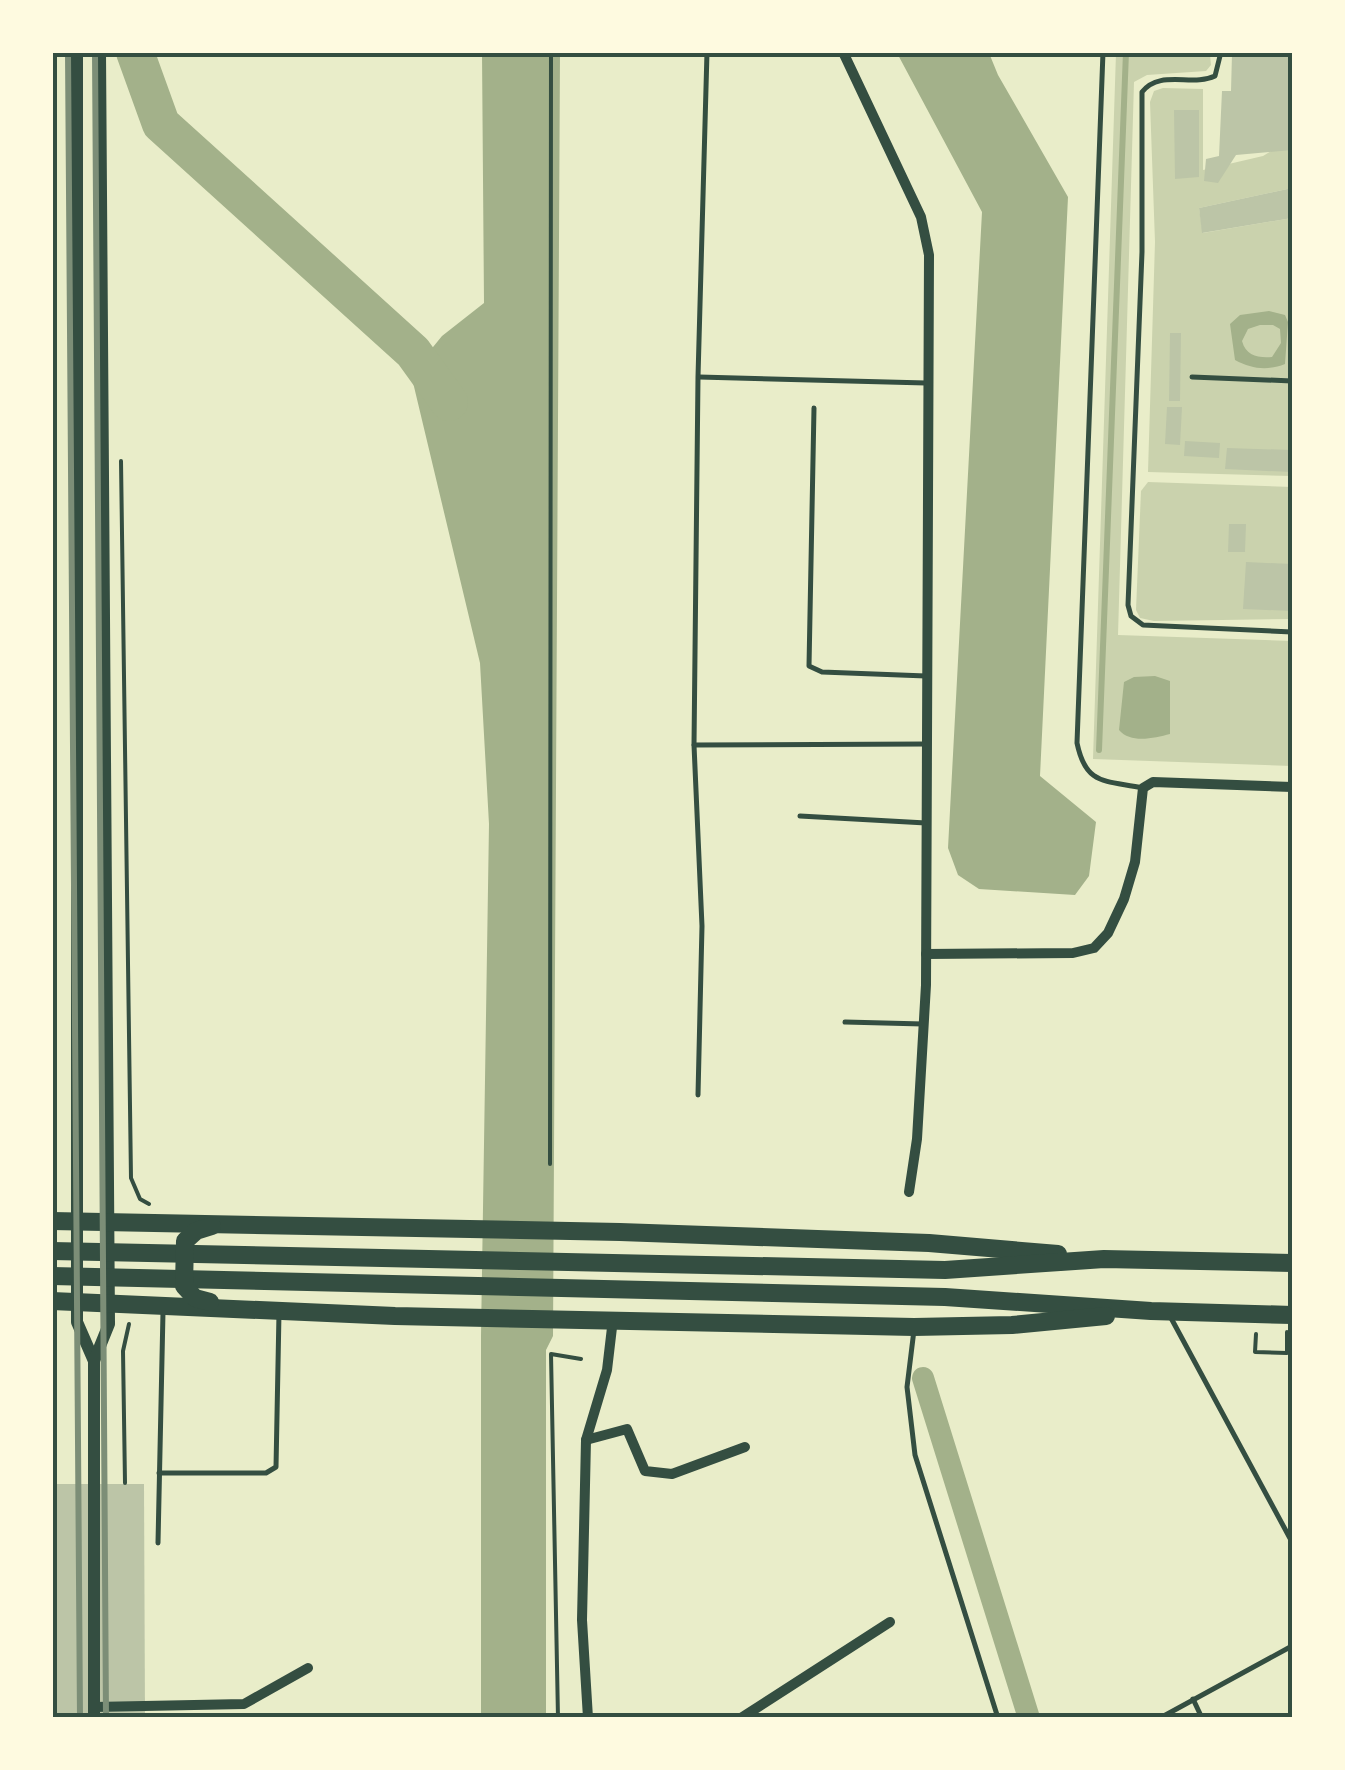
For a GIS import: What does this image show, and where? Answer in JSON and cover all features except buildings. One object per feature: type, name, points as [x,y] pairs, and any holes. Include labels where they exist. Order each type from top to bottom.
[{"type":"main road","points":[[52,1222],[620,1232],[928,1243],[1104,1260]]},
{"type":"main road","points":[[230,1306],[194,1298],[187,1292],[185,1240],[196,1231],[234,1223]]},
{"type":"main road","points":[[52,1251],[945,1270],[1104,1260],[1292,1263]]},
{"type":"main road","points":[[52,1276],[945,1296],[1160,1311],[1292,1315]]},
{"type":"main road","points":[[52,1301],[395,1316],[914,1326],[1012,1326],[1160,1311]]},
{"type":"street","points":[[76,52],[76,1322],[94,1361]]},
{"type":"street","points":[[100,52],[109,1324],[94,1361],[94,1712],[244,1704],[308,1668]]},
{"type":"street","points":[[843,52],[921,217],[929,255],[926,954],[917,1139],[909,1192]]},
{"type":"street","points":[[926,954],[1074,954],[1094,948],[1108,934],[1136,862],[1142,788],[1154,782],[1292,787]]},
{"type":"street","points":[[588,1718],[582,1620],[586,1440],[607,1370],[613,1319]]},
{"type":"street","points":[[586,1440],[628,1429],[645,1472],[672,1474],[745,1447]]},
{"type":"street","points":[[741,1718],[890,1622]]},
{"type":"lane","points":[[698,1095],[702,926],[694,745],[698,377],[708,52]]},
{"type":"lane","points":[[1103,52],[1077,743],[1086,771],[1096,778],[1142,788]]},
{"type":"lane","points":[[1221,52],[1215,76],[1206,80],[1165,79],[1148,84],[1142,92],[1142,252],[1128,605],[1130,616],[1143,625],[1292,632]]},
{"type":"lane","points":[[698,377],[926,383]]},
{"type":"lane","points":[[1192,377],[1292,381]]},
{"type":"lane","points":[[814,408],[806,646],[809,666],[822,672],[926,676]]},
{"type":"lane","points":[[694,745],[926,744]]},
{"type":"lane","points":[[800,816],[926,823]]},
{"type":"lane","points":[[845,1022],[923,1024]]},
{"type":"lane","points":[[158,1543],[163,1304]]},
{"type":"lane","points":[[159,1473],[266,1473],[276,1467],[279,1310]]},
{"type":"lane","points":[[1160,1311],[1292,1542]]},
{"type":"lane","points":[[914,1326],[907,1387],[915,1455],[998,1718]]},
{"type":"lane","points":[[1160,1718],[1292,1646]]},
{"type":"lane","points":[[1192,1698],[1202,1718]]},
{"type":"path","points":[[550,1164],[552,52]]},
{"type":"path","points":[[122,460],[131,1178],[140,1199],[148,1204]]},
{"type":"path","points":[[125,1484],[123,1351],[132,1315]]},
{"type":"path","points":[[1254,1352],[1286,1353]]},
{"type":"path","points":[[558,1718],[551,1354],[581,1359]]},
{"type":"path","points":[[52,1458],[54,1484]]},
{"type":"shaded area","points":[[482,53],[560,53],[553,1336],[546,1350],[546,1717],[481,1717],[481,1336],[489,824],[480,663],[411,374],[442,336],[484,303]]},
{"type":"shaded area","points":[[897,53],[989,53],[1068,197],[1040,776],[1096,822],[1089,876],[1075,895],[979,889],[958,875],[948,848],[982,212]]},
{"type":"shaded area","points":[[1116,53],[1210,55],[1211,65],[1206,71],[1147,75],[1134,82],[1118,635],[1292,641],[1292,766],[1093,759]]},
{"type":"shaded area","points":[[1203,89],[1203,170],[1263,156],[1292,138],[1292,188],[1199,208],[1203,233],[1292,218],[1292,476],[1148,472],[1155,242],[1150,102],[1154,91]]},
{"type":"shaded area","points":[[1269,311],[1285,315],[1285,364],[1260,368],[1235,360],[1230,324],[1240,315]],"holes":[[[1273,325],[1280,329],[1281,343],[1272,357],[1246,350],[1242,341],[1248,329]]]},
{"type":"shaded area","points":[[1148,482],[1292,487],[1292,619],[1140,618],[1136,610],[1141,491]]},
{"type":"shaded area","points":[[1155,676],[1170,681],[1170,734],[1130,737],[1119,730],[1124,682],[1134,677]]},
{"type":"waterway","points":[[135,52],[161,124],[413,352],[449,402]]},
{"type":"waterway","points":[[1099,750],[1126,52]]},
{"type":"waterway","points":[[923,1378],[1029,1718]]},
{"type":"railway","points":[[68,52],[80,1718]]},
{"type":"railway","points":[[95,52],[106,1718]]}]
